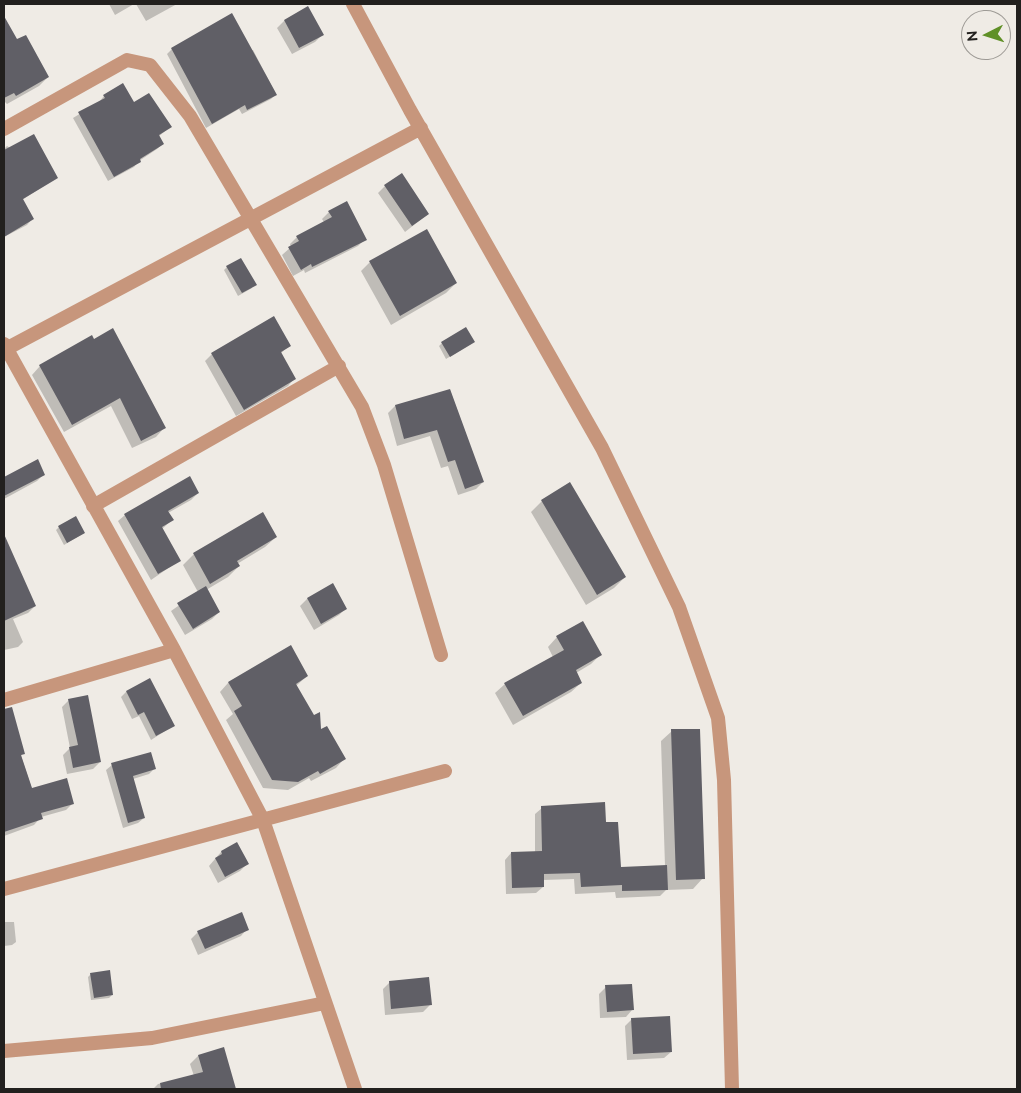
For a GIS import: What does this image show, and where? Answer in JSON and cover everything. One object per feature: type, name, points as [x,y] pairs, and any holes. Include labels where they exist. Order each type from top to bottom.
[{"type":"street","points":[[353,4],[602,448],[679,607],[718,718],[724,780],[732,1089]]},
{"type":"street","points":[[4,129],[127,60],[150,65],[190,116],[362,407],[380,455],[441,655]]},
{"type":"street","points":[[355,1089],[263,820],[174,650],[5,348],[421,128]]},
{"type":"street","points":[[93,506],[339,366]]},
{"type":"street","points":[[4,700],[174,650]]},
{"type":"street","points":[[4,889],[445,772]]},
{"type":"street","points":[[4,1051],[152,1038],[325,1003]]},
{"type":"building","points":[[308,6],[324,35],[299,48],[284,20]]},
{"type":"building","points":[[232,13],[277,95],[247,110],[245,105],[212,124],[171,48]]},
{"type":"building","points":[[4,16],[17,39],[26,35],[49,77],[16,96],[14,93],[4,98]]},
{"type":"building","points":[[123,83],[134,102],[149,93],[172,127],[159,135],[164,144],[140,159],[141,162],[114,177],[78,112],[105,98],[103,95]]},
{"type":"building","points":[[34,134],[58,178],[23,199],[34,219],[4,237],[4,150]]},
{"type":"building","points":[[402,173],[429,214],[412,226],[384,185]]},
{"type":"building","points":[[347,201],[367,240],[312,267],[311,264],[301,270],[288,247],[299,241],[296,236],[332,217],[328,211]]},
{"type":"building","points":[[427,229],[457,283],[400,316],[369,261]]},
{"type":"building","points":[[241,258],[257,285],[242,293],[226,266]]},
{"type":"building","points":[[274,316],[291,346],[281,352],[296,379],[244,410],[211,353]]},
{"type":"building","points":[[466,327],[475,342],[450,357],[441,342]]},
{"type":"building","points":[[113,328],[166,428],[141,441],[120,398],[72,425],[39,365],[92,335],[94,339]]},
{"type":"building","points":[[450,389],[484,482],[465,489],[455,460],[448,462],[437,430],[404,439],[395,405]]},
{"type":"building","points":[[38,459],[45,475],[4,496],[4,477]]},
{"type":"building","points":[[190,476],[199,493],[168,511],[174,520],[162,527],[181,561],[158,574],[124,514]]},
{"type":"building","points":[[570,482],[626,577],[597,595],[541,500]]},
{"type":"building","points":[[263,512],[277,537],[237,561],[240,566],[210,584],[193,553]]},
{"type":"building","points":[[76,516],[85,533],[67,543],[58,526]]},
{"type":"building","points":[[4,534],[36,606],[4,621]]},
{"type":"building","points":[[333,583],[347,609],[321,624],[307,598]]},
{"type":"building","points":[[206,586],[220,612],[193,629],[177,603]]},
{"type":"building","points":[[583,621],[602,655],[576,670],[582,683],[523,716],[504,683],[564,650],[556,636]]},
{"type":"building","points":[[291,645],[308,676],[296,684],[314,715],[320,712],[321,729],[327,726],[346,759],[320,774],[318,771],[298,782],[272,780],[234,711],[242,706],[228,682]]},
{"type":"building","points":[[150,678],[175,726],[156,736],[144,712],[138,715],[126,691]]},
{"type":"building","points":[[88,695],[101,762],[73,768],[69,747],[78,745],[68,699]]},
{"type":"building","points":[[12,707],[25,754],[21,755],[32,788],[67,778],[74,804],[41,813],[43,819],[4,832],[4,709]]},
{"type":"building","points":[[671,729],[700,729],[705,879],[676,880]]},
{"type":"building","points":[[151,752],[156,769],[133,776],[145,818],[128,823],[111,763]]},
{"type":"building","points":[[605,802],[606,822],[618,822],[621,867],[667,865],[668,890],[622,891],[622,885],[581,887],[580,873],[544,874],[544,887],[512,888],[511,852],[542,851],[541,806]]},
{"type":"building","points":[[237,842],[249,864],[225,877],[215,858],[222,854],[221,851]]},
{"type":"building","points":[[242,912],[249,930],[205,949],[197,931]]},
{"type":"building","points":[[110,970],[113,995],[94,998],[90,973]]},
{"type":"building","points":[[429,977],[432,1005],[391,1009],[389,981]]},
{"type":"building","points":[[632,984],[634,1010],[607,1012],[605,985]]},
{"type":"building","points":[[670,1016],[672,1052],[633,1054],[631,1018]]},
{"type":"building","points":[[224,1047],[236,1089],[161,1089],[160,1083],[203,1072],[198,1055]]}]
